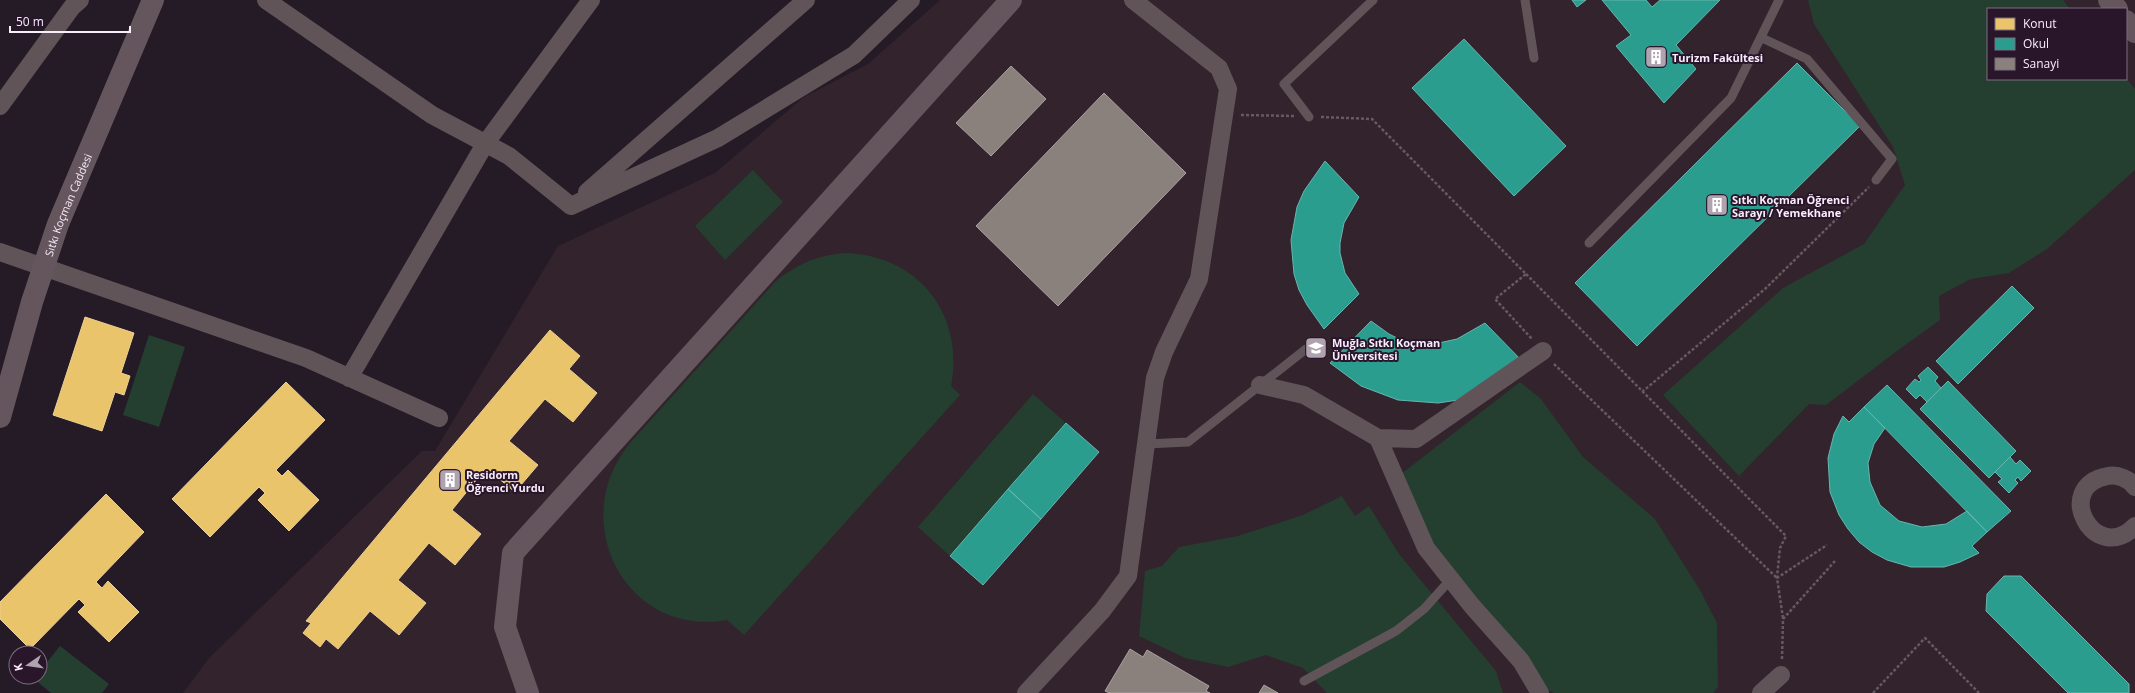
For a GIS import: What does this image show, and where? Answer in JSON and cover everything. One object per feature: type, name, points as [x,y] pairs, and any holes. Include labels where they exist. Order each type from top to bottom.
[{"type":"street","points":[[0,106],[72,7],[80,0]]},
{"type":"street","name":"Sıtkı Koçman Caddesi","points":[[0,417],[32,302],[58,224],[153,0]]},
{"type":"street","points":[[266,0],[432,115],[509,156],[571,206]]},
{"type":"street","points":[[349,378],[485,144],[591,0]]},
{"type":"street","points":[[571,206],[806,0]]},
{"type":"street","points":[[571,206],[718,138],[854,55],[911,0]]},
{"type":"street","points":[[528,693],[505,627],[513,553],[1012,0]]},
{"type":"street","points":[[1026,693],[1102,611],[1128,576],[1155,378],[1164,352],[1199,279],[1228,89],[1219,68],[1133,0]]},
{"type":"street","points":[[2109,0],[2115,8]]},
{"type":"street","points":[[2127,22],[2135,32]]},
{"type":"street","points":[[0,252],[306,358],[439,418]]},
{"type":"street","points":[[1260,385],[1304,395],[1378,438],[1416,439],[1543,351]]},
{"type":"street","points":[[1378,438],[1426,548],[1472,606],[1521,661],[1540,693]]},
{"type":"street","points":[[2134,484],[2122,477],[2112,475],[2096,479],[2085,490],[2081,500],[2081,511],[2084,521],[2090,529],[2098,534],[2108,537],[2118,537],[2127,533],[2135,526]]},
{"type":"street","points":[[505,627],[545,693]]},
{"type":"street","points":[[1761,693],[1781,675]]},
{"type":"lane","points":[[1309,117],[1284,84],[1373,0]]},
{"type":"lane","points":[[1525,0],[1534,58]]},
{"type":"lane","points":[[1588,243],[1731,98],[1762,38],[1779,0]]},
{"type":"lane","points":[[1762,38],[1808,59],[1892,159],[1876,180]]},
{"type":"lane","points":[[1146,444],[1188,442],[1306,349]]},
{"type":"lane","points":[[1304,681],[1396,632],[1424,608],[1451,579]]},
{"type":"path","points":[[1239,115],[1372,119],[1786,536],[1780,548],[1777,578],[1783,619],[1781,675]]},
{"type":"path","points":[[1642,392],[1765,289],[1876,180]]},
{"type":"path","points":[[1526,274],[1496,299],[1562,372],[1777,578]]},
{"type":"path","points":[[1777,578],[1827,545]]},
{"type":"path","points":[[1783,619],[1835,561]]},
{"type":"path","points":[[1873,693],[1925,638],[1979,693]]},
{"type":"shaded area","name":"Muğla Sıtkı Koçman Üniversitesi","points":[[940,0],[2135,0],[2135,693],[183,693],[210,657],[422,451],[435,451],[558,246],[715,173],[804,97],[868,64]]},
{"type":"green space","points":[[1808,0],[2063,0],[2069,8],[1987,8],[1987,80],[2127,79],[2135,89],[2135,170],[2047,249],[2009,273],[1971,279],[1939,296],[1940,320],[1826,405],[1809,404],[1739,476],[1663,395],[1783,288],[1864,244],[1905,185],[1893,147],[1814,24]]},
{"type":"green space","points":[[753,170],[783,202],[725,260],[695,226]]},
{"type":"green space","points":[[845,253],[871,256],[894,264],[914,277],[931,293],[943,313],[951,335],[953,360],[951,386],[960,395],[744,635],[727,620],[691,621],[660,611],[635,592],[616,567],[606,538],[604,506],[612,473],[630,443],[775,282],[807,262],[825,256]]},
{"type":"green space","points":[[149,335],[185,347],[159,427],[123,415]]},
{"type":"green space","points":[[1520,382],[1541,399],[1583,457],[1655,519],[1700,590],[1717,623],[1718,687],[1713,693],[1554,693],[1525,678],[1447,567],[1407,496],[1401,474]]},
{"type":"green space","points":[[1033,394],[1066,423],[950,556],[918,527]]},
{"type":"green space","points":[[1342,496],[1355,516],[1369,506],[1399,554],[1496,671],[1503,693],[1327,693],[1303,668],[1266,655],[1228,667],[1185,658],[1139,636],[1145,571],[1162,566],[1179,547],[1238,536],[1303,515]]},
{"type":"green space","points":[[60,646],[109,684],[102,693],[51,693],[41,685],[48,685],[48,661]]},
{"type":"building: Konut","points":[[85,317],[134,333],[121,373],[130,376],[124,395],[115,392],[102,431],[53,415]]},
{"type":"building: Konut","name":"Residorm Öğrenci Yurdu","points":[[550,330],[580,356],[569,369],[597,393],[573,422],[545,399],[509,441],[538,465],[515,492],[486,468],[452,510],[481,534],[455,565],[429,543],[398,580],[426,603],[399,635],[370,611],[338,649],[326,639],[320,647],[303,633],[311,623],[306,621]]},
{"type":"building: Konut","points":[[286,382],[325,420],[276,470],[282,476],[288,470],[319,500],[289,531],[258,500],[265,493],[259,487],[210,537],[172,499]]},
{"type":"building: Konut","points":[[106,494],[144,532],[96,582],[102,588],[108,581],[139,612],[109,642],[78,612],[85,605],[79,599],[34,645],[26,645],[0,619],[0,602]]},
{"type":"building: Okul","points":[[1572,0],[1586,0],[1577,7]]},
{"type":"building: Okul","name":"Turizm Fakültesi","points":[[1602,0],[1646,0],[1652,7],[1660,0],[1720,0],[1676,45],[1696,69],[1664,103],[1616,46],[1631,35]]},
{"type":"building: Okul","points":[[1464,39],[1566,146],[1514,196],[1412,88]]},
{"type":"building: Okul","name":"Sıtkı Koçman Öğrenci Sarayı / Yemekhane","points":[[1797,63],[1860,126],[1637,346],[1575,283]]},
{"type":"building: Okul","points":[[1325,161],[1359,197],[1344,223],[1340,243],[1340,253],[1345,273],[1359,294],[1324,329],[1307,305],[1299,290],[1294,274],[1291,240],[1297,207],[1304,191]]},
{"type":"building: Okul","points":[[2012,286],[2034,308],[1958,384],[1936,361]]},
{"type":"building: Okul","points":[[1371,321],[1389,334],[1399,339],[1422,344],[1434,344],[1457,339],[1485,323],[1526,365],[1458,400],[1438,403],[1398,400],[1361,386],[1330,363]]},
{"type":"building: Okul","points":[[1928,367],[1938,377],[1935,381],[1941,388],[1927,402],[1920,395],[1916,399],[1906,389],[1915,379],[1919,382],[1921,380],[1918,376]]},
{"type":"building: Okul","points":[[1948,381],[2016,451],[1989,478],[1920,409]]},
{"type":"building: Okul","points":[[1887,385],[2011,511],[1987,532],[1864,407]]},
{"type":"building: Okul","points":[[1864,407],[1885,428],[1874,444],[1868,463],[1870,482],[1880,505],[1899,521],[1922,527],[1946,524],[1967,511],[1987,532],[1972,546],[1979,553],[1960,562],[1944,567],[1911,567],[1887,560],[1872,552],[1859,542],[1848,529],[1839,515],[1830,492],[1828,458],[1834,434],[1843,416],[1849,422]]},
{"type":"building: Okul","points":[[1066,423],[1099,452],[1041,519],[1008,489]]},
{"type":"building: Okul","points":[[2010,457],[2016,464],[2020,460],[2031,471],[2021,481],[2018,477],[2015,480],[2018,483],[2009,493],[1998,482],[2002,479],[1995,472]]},
{"type":"building: Okul","points":[[1008,489],[1041,519],[983,585],[950,556]]},
{"type":"building: Okul","points":[[2004,576],[2021,576],[2129,684],[2129,693],[2068,693],[1986,611],[1987,594]]},
{"type":"building: Sanayi","points":[[1011,66],[1046,99],[991,156],[956,123]]},
{"type":"building: Sanayi","points":[[1104,93],[1186,173],[1058,306],[976,226]]},
{"type":"building: Sanayi","points":[[1130,649],[1143,657],[1147,650],[1209,686],[1206,691],[1210,693],[1109,693],[1105,691]]},
{"type":"building: Sanayi","points":[[1264,685],[1278,693],[1259,693]]},
{"type":"place","name":"Turizm Fakültesi","points":[[1656,57]]},
{"type":"place","name":"Sıtkı Koçman Öğrenci Sarayı / Yemekhane","points":[[1717,205]]},
{"type":"place","name":"Muğla Sıtkı Koçman Üniversitesi","points":[[1316,348]]},
{"type":"place","name":"Residorm Öğrenci Yurdu","points":[[450,480]]}]
